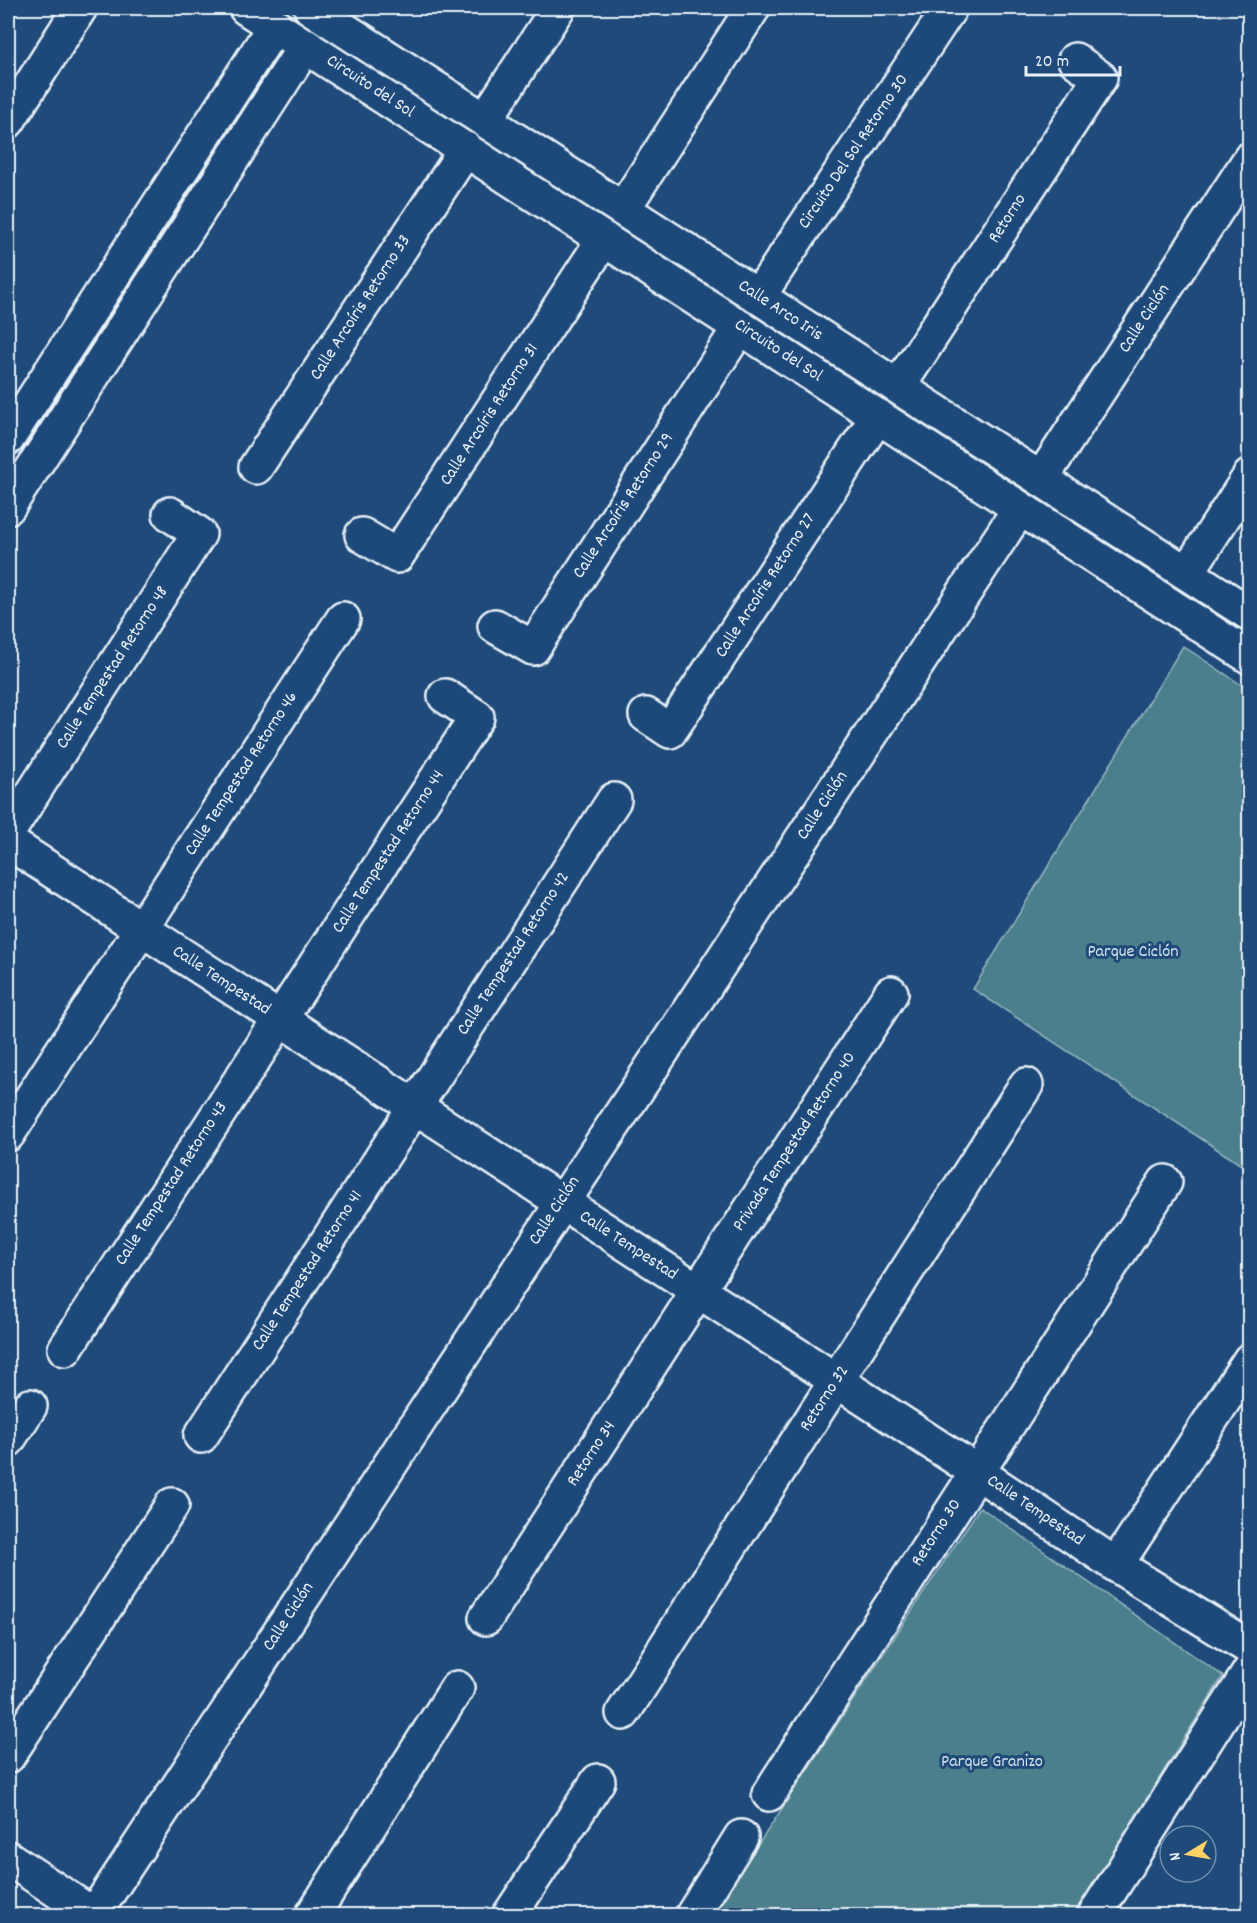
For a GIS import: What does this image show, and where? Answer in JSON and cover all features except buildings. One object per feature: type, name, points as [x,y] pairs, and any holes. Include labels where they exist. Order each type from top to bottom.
[{"type":"street","points":[[8,121],[80,8]]},
{"type":"street","points":[[8,438],[274,25],[246,8]]},
{"type":"street","points":[[484,120],[558,8]]},
{"type":"street","points":[[623,209],[753,8]]},
{"type":"street","name":"Circuito Del Sol Retorno 30","points":[[758,297],[950,8]]},
{"type":"street","name":"Calle Arco Iris","points":[[329,12],[484,120],[1250,614]]},
{"type":"street","name":"Circuito del Sol","points":[[274,25],[1250,657]]},
{"type":"street","name":"Circuito del Sol","points":[[8,507],[306,45]]},
{"type":"street","name":"Retorno","points":[[898,387],[1100,78],[1075,60]]},
{"type":"street","name":"Calle Arcoíris Retorno 33","points":[[256,467],[466,149]]},
{"type":"street","name":"Calle Ciclón","points":[[1041,479],[1250,159]]},
{"type":"street","name":"Calle Arcoíris Retorno 31","points":[[362,535],[398,556],[604,239]]},
{"type":"street","name":"Calle Arcoíris Retorno 29","points":[[495,626],[533,648],[740,327]]},
{"type":"street","name":"Calle Arcoíris Retorno 27","points":[[646,715],[670,731],[878,416]]},
{"type":"street","points":[[1187,573],[1250,476]]},
{"type":"street","name":"Calle Ciclón","points":[[94,1915],[561,1202],[1020,508]]},
{"type":"street","name":"Calle Tempestad Retorno 48","points":[[8,831],[200,534],[170,514]]},
{"type":"street","name":"Calle Tempestad Retorno 46","points":[[8,1134],[343,618]]},
{"type":"street","name":"Calle Tempestad Retorno 44","points":[[279,1019],[477,717],[445,696]]},
{"type":"street","name":"Calle Tempestad Retorno 42","points":[[415,1107],[614,800]]},
{"type":"street","name":"Calle Tempestad","points":[[8,842],[977,1472],[1116,1565],[1250,1648]]},
{"type":"street","name":"Privada Tempestad Retorno 40","points":[[698,1291],[891,993]]},
{"type":"street","name":"Calle Tempestad Retorno 43","points":[[65,1349],[279,1019]]},
{"type":"street","name":"Retorno 32","points":[[623,1713],[1026,1085]]},
{"type":"street","name":"Calle Tempestad Retorno 41","points":[[201,1436],[415,1107]]},
{"type":"street","name":"Retorno 30","points":[[769,1794],[1165,1182]]},
{"type":"street","name":"Retorno 34","points":[[486,1618],[698,1291]]},
{"type":"street","points":[[1116,1565],[1250,1360]]},
{"type":"street","points":[[8,1440],[30,1406]]},
{"type":"street","points":[[8,1756],[172,1505]]},
{"type":"street","points":[[1094,1916],[1250,1671]]},
{"type":"street","points":[[312,1916],[457,1688]]},
{"type":"street","points":[[509,1916],[598,1781]]},
{"type":"street","points":[[692,1916],[741,1837]]},
{"type":"street","points":[[8,1858],[94,1915]]},
{"type":"green space","name":"Parque Ciclón","points":[[1183,646],[1249,690],[1249,1170],[973,989]]},
{"type":"green space","name":"Parque Granizo","points":[[980,1507],[1223,1676],[1074,1915],[712,1915]]}]
